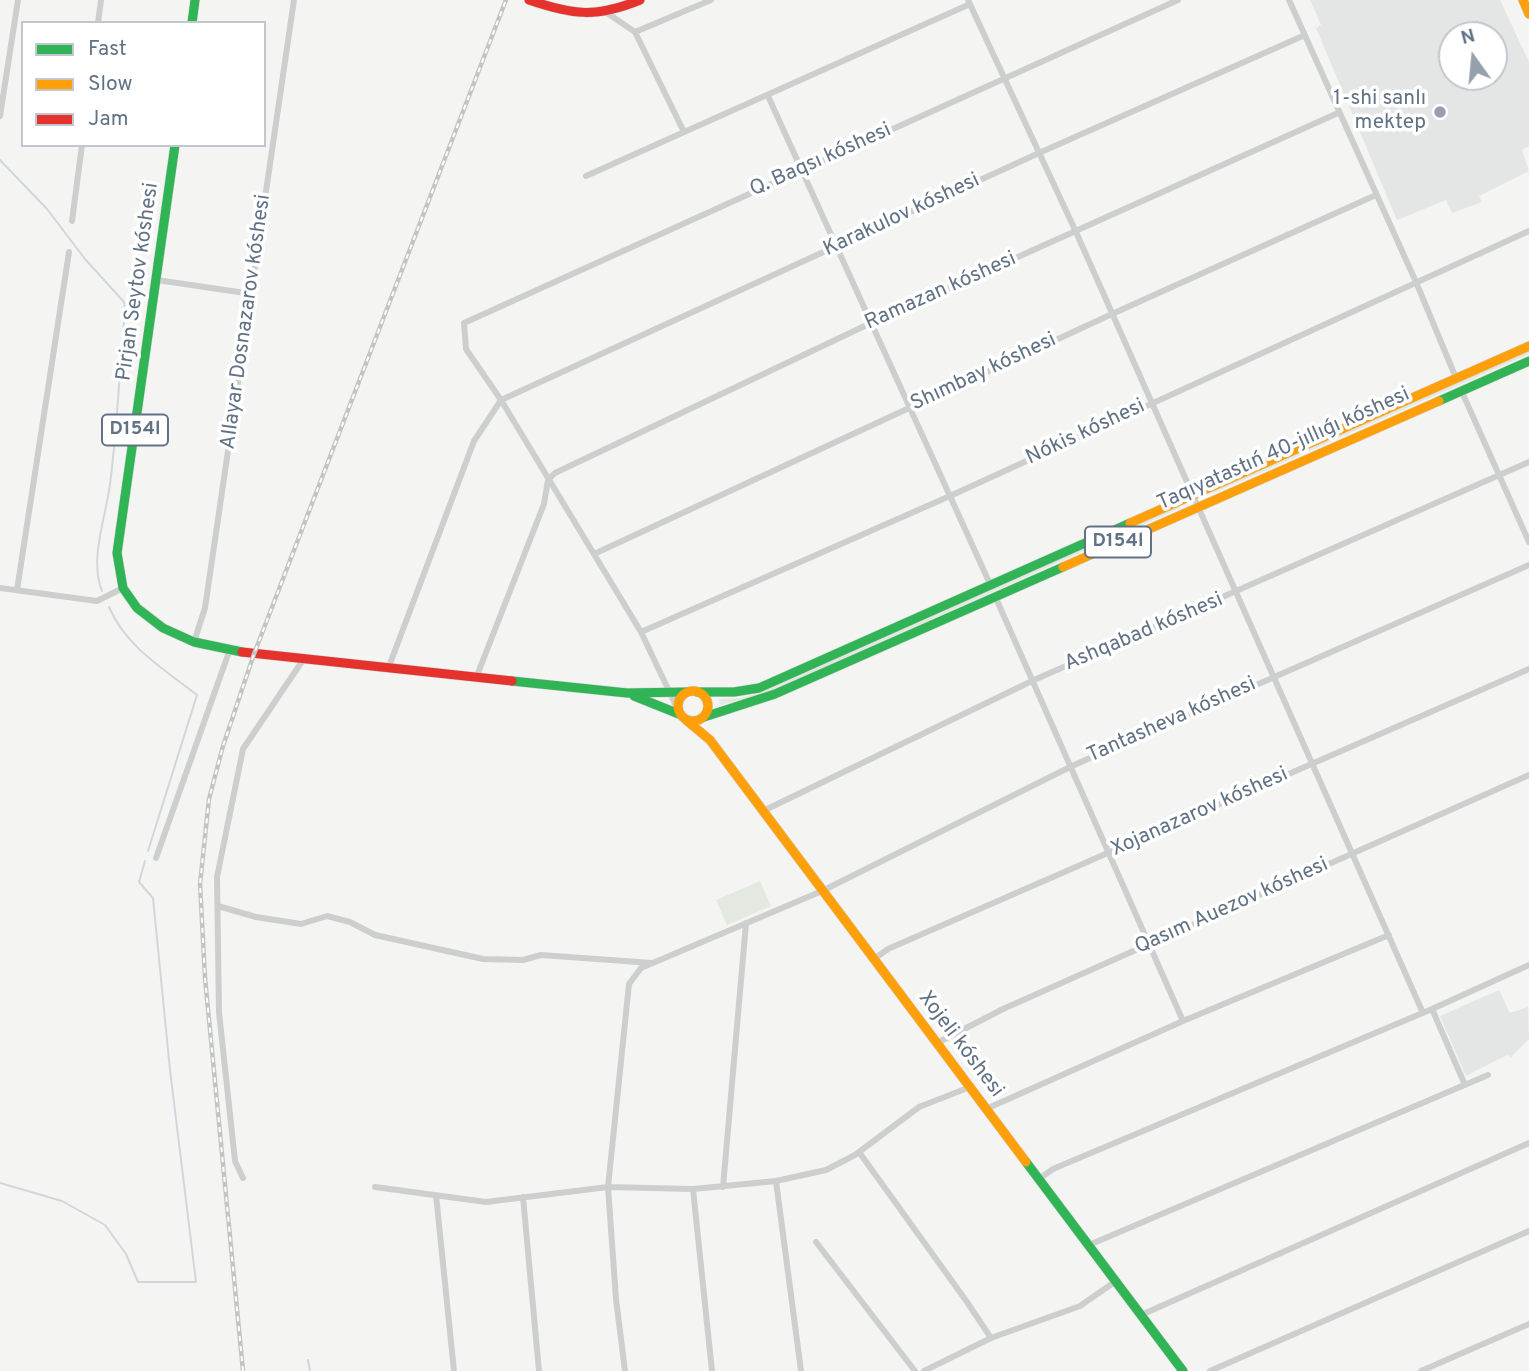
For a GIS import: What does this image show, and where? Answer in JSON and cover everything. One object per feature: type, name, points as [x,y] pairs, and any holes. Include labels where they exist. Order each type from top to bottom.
[{"type":"main road","points":[[192,21],[195,0]]},
{"type":"main road","points":[[529,0],[566,13],[587,15],[607,13],[640,0]]},
{"type":"main road","points":[[1523,0],[1529,14]]},
{"type":"main road","name":"Pirjan Seytov kóshesi","points":[[123,589],[117,553],[175,147]]},
{"type":"main road","name":"Taqıyatastıń 40-jıllıǵı kóshesi","points":[[692,692],[734,692],[759,688],[1529,346]]},
{"type":"main road","name":"Taqıyatastıń 40-jıllıǵı kóshesi","points":[[704,717],[775,694],[1529,361]]},
{"type":"main road","name":"D154l","points":[[123,589],[137,608],[163,628],[194,642],[230,649],[303,660],[627,693],[692,692]]},
{"type":"main road","points":[[692,692],[706,698],[707,713],[704,717],[710,740],[681,714],[680,698],[692,692]]},
{"type":"main road","name":"D154l","points":[[627,693],[695,722],[704,717]]},
{"type":"main road","name":"Xojeli kóshesi","points":[[710,740],[1183,1371]]},
{"type":"street","points":[[0,117],[18,0]]},
{"type":"street","points":[[98,21],[101,0]]},
{"type":"street","name":"Allayar Dosnazarov kóshesi","points":[[194,642],[205,608],[294,0]]},
{"type":"street","points":[[635,32],[711,0]]},
{"type":"street","name":"Q. Baqsı kóshesi","points":[[501,400],[466,349],[464,323],[1178,0]]},
{"type":"street","points":[[1289,0],[1416,282],[1456,379]]},
{"type":"street","points":[[586,176],[768,96],[969,2],[1076,232],[1423,1013]]},
{"type":"street","points":[[607,13],[635,32],[684,132]]},
{"type":"street","name":"Karakulov kóshesi","points":[[501,400],[1039,153],[1305,35]]},
{"type":"street","points":[[768,96],[990,584]]},
{"type":"street","name":"Ramazan kóshesi","points":[[548,480],[555,473],[871,323],[1338,113]]},
{"type":"street","points":[[72,221],[82,147]]},
{"type":"street","name":"Shımbay kóshesi","points":[[594,554],[1376,195]]},
{"type":"street","name":"Nókis kóshesi","points":[[641,632],[950,496],[1529,231]]},
{"type":"street","points":[[17,590],[69,252]]},
{"type":"street","points":[[157,280],[252,294]]},
{"type":"street","points":[[1462,391],[1529,542]]},
{"type":"street","points":[[388,669],[474,440],[501,400],[641,632],[681,714]]},
{"type":"street","name":"Ashqabad kóshesi","points":[[762,811],[1034,680],[1529,462]]},
{"type":"street","points":[[476,678],[544,504],[548,480]]},
{"type":"street","name":"Tantasheva kóshesi","points":[[654,963],[822,891],[1072,766],[1529,565]]},
{"type":"street","points":[[0,588],[97,601],[123,589]]},
{"type":"street","points":[[995,596],[1183,1021]]},
{"type":"street","points":[[156,858],[230,649]]},
{"type":"street","points":[[243,1178],[236,1161],[219,1012],[217,877],[243,749],[303,660]]},
{"type":"street","name":"Xojanazarov kóshesi","points":[[874,959],[888,949],[1529,669]]},
{"type":"street","name":"Qasım Auezov kóshesi","points":[[937,1043],[1003,1009],[1529,775]]},
{"type":"street","points":[[218,906],[256,917],[301,924],[327,916],[350,922],[375,935],[483,959],[523,960],[541,956],[654,963]]},
{"type":"street","points":[[723,1186],[746,923]]},
{"type":"street","points":[[986,1109],[1183,1021],[1389,935]]},
{"type":"street","points":[[625,1371],[616,1299],[608,1187],[629,984],[642,968],[654,963]]},
{"type":"street","points":[[1039,1179],[1054,1169],[1423,1013],[1529,965]]},
{"type":"street","points":[[1432,1009],[1465,1084]]},
{"type":"street","points":[[1089,1245],[1489,1075]]},
{"type":"street","points":[[375,1187],[486,1202],[608,1187],[693,1189],[776,1181],[826,1170],[859,1152],[919,1107],[970,1087]]},
{"type":"street","points":[[1141,1315],[1529,1143]]},
{"type":"street","points":[[859,1152],[991,1338]]},
{"type":"street","points":[[776,1181],[801,1371]]},
{"type":"street","points":[[693,1189],[712,1371]]},
{"type":"street","points":[[436,1195],[454,1371]]},
{"type":"street","points":[[523,1197],[539,1371]]},
{"type":"street","points":[[1210,1371],[1529,1231]]},
{"type":"street","points":[[816,1242],[915,1371]]},
{"type":"street","points":[[924,1371],[991,1338],[1080,1306],[1116,1281]]},
{"type":"street","points":[[1421,1371],[1529,1324]]},
{"type":"shaded area","name":"1-shi sanlı mektep","points":[[1310,0],[1500,0],[1529,62],[1529,146],[1522,150],[1529,171],[1479,196],[1482,202],[1452,213],[1446,200],[1397,220],[1316,28],[1321,25]]},
{"type":"shaded area","points":[[1529,351],[1529,354],[1214,493],[1213,490]]},
{"type":"shaded area","points":[[1179,505],[1180,508],[760,696],[720,705],[719,699],[740,698],[759,693]]},
{"type":"shaded area","points":[[760,881],[771,906],[727,925],[716,900]]},
{"type":"shaded area","points":[[1499,990],[1510,1013],[1528,1007],[1529,1039],[1511,1057],[1507,1055],[1466,1076],[1440,1016]]},
{"type":"waterway","points":[[0,160],[47,209],[85,259],[124,302],[125,309]]},
{"type":"waterway","points":[[102,591],[98,579],[98,552],[112,464],[124,322]]},
{"type":"waterway","points":[[109,607],[116,621],[136,646],[197,695],[148,851]]},
{"type":"waterway","points":[[0,1183],[62,1201],[105,1225],[126,1254],[138,1282],[196,1282],[170,1070],[153,898],[139,882],[145,861]]},
{"type":"waterway","points":[[308,1360],[310,1371]]},
{"type":"railway","points":[[243,1371],[205,978],[200,884],[209,799],[223,746],[254,654],[506,0]]},
{"type":"traffic: fast","points":[[192,21],[195,0]]},
{"type":"traffic: fast","points":[[175,147],[117,553],[123,588],[137,608],[163,628],[194,642],[242,652]]},
{"type":"traffic: fast","points":[[1439,401],[1529,361]]},
{"type":"traffic: fast","points":[[697,692],[734,692],[759,688],[1130,523]]},
{"type":"traffic: fast","points":[[704,717],[775,694],[1063,567]]},
{"type":"traffic: fast","points":[[512,681],[627,693],[687,692]]},
{"type":"traffic: fast","points":[[634,696],[679,714]]},
{"type":"traffic: fast","points":[[1026,1162],[1183,1371]]},
{"type":"traffic: slow","points":[[1523,0],[1529,14]]},
{"type":"traffic: slow","points":[[1130,523],[1529,346]]},
{"type":"traffic: slow","points":[[1063,567],[1439,401]]},
{"type":"traffic: slow","points":[[693,691],[704,695],[708,706],[704,717],[693,721],[682,717],[678,706],[682,695],[693,691]]},
{"type":"traffic: slow","points":[[686,720],[710,740],[1026,1162]]},
{"type":"traffic: jam","points":[[529,0],[559,9],[584,12],[610,10],[640,0]]},
{"type":"traffic: jam","points":[[242,652],[512,681]]},
{"type":"place","name":"1-shi sanlı mektep","points":[[1440,112]]}]
